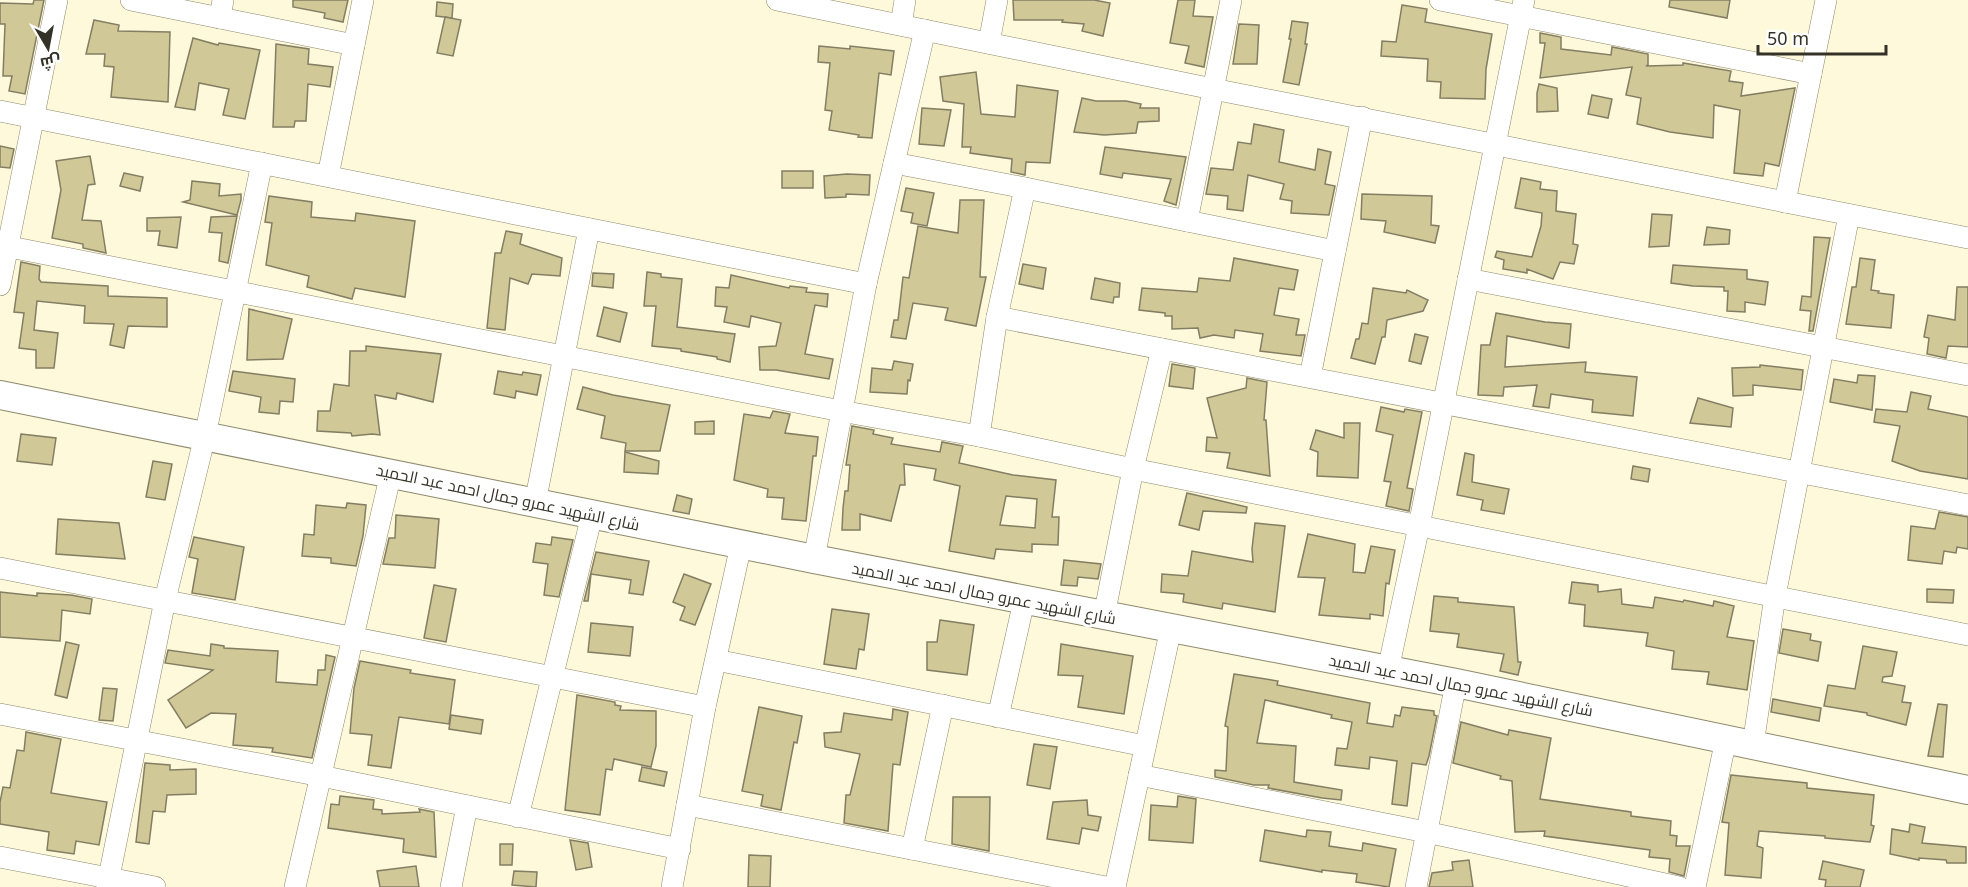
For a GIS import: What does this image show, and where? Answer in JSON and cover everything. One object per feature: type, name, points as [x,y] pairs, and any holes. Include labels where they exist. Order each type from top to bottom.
[{"type":"street","points":[[0,285],[4,246],[57,0]]},
{"type":"street","points":[[131,0],[222,9],[354,45]]},
{"type":"street","points":[[328,176],[363,0]]},
{"type":"street","points":[[777,0],[1968,238]]},
{"type":"street","points":[[901,25],[905,0]]},
{"type":"street","points":[[989,43],[997,0]]},
{"type":"street","points":[[1187,221],[1231,0]]},
{"type":"street","points":[[1440,0],[1522,8],[1811,74]]},
{"type":"street","points":[[1785,202],[1826,0]]},
{"type":"street","points":[[1388,670],[1419,526],[1522,8]]},
{"type":"street","points":[[814,559],[866,284],[925,30]]},
{"type":"street","points":[[0,111],[866,284]]},
{"type":"street","points":[[1310,378],[1362,117]]},
{"type":"street","points":[[107,883],[165,600],[205,436],[262,163]]},
{"type":"street","points":[[894,163],[1335,252]]},
{"type":"street","points":[[979,436],[997,317],[1025,188]]},
{"type":"street","points":[[1695,887],[1739,742],[1775,596],[1849,215]]},
{"type":"street","points":[[535,503],[562,356],[589,229]]},
{"type":"street","points":[[4,246],[841,411],[979,436],[1133,469],[1968,634]]},
{"type":"street","points":[[1468,279],[1968,375]]},
{"type":"street","points":[[997,317],[1968,505]]},
{"type":"street","points":[[1104,616],[1133,469],[1162,349]]},
{"type":"street","name":"شارع الشهيد عمرو جمال احمد عبد الحميد","points":[[0,395],[1024,601],[1456,683],[1968,790]]},
{"type":"street","points":[[295,887],[391,473]]},
{"type":"street","points":[[518,817],[592,515]]},
{"type":"street","points":[[672,887],[705,707],[741,545]]},
{"type":"street","points":[[0,568],[705,707]]},
{"type":"street","points":[[998,717],[1024,601]]},
{"type":"street","points":[[1115,887],[1171,628]]},
{"type":"street","points":[[716,660],[1145,746]]},
{"type":"street","points":[[1416,887],[1456,683]]},
{"type":"street","points":[[912,849],[943,705]]},
{"type":"street","points":[[0,714],[680,849]]},
{"type":"street","points":[[1139,775],[1426,832],[1605,880],[1679,887]]},
{"type":"street","points":[[687,805],[1106,887]]},
{"type":"street","points":[[451,887],[467,806]]},
{"type":"street","points":[[0,856],[107,883],[155,887]]},
{"type":"building","points":[[34,0],[44,0],[25,94],[9,91],[12,76],[3,76],[5,24],[0,24],[0,3],[33,4]]},
{"type":"building","points":[[293,0],[348,0],[343,22],[324,18],[325,13],[293,7]]},
{"type":"building","points":[[1013,0],[1094,0],[1110,3],[1103,36],[1082,31],[1084,24],[1062,22],[1063,20],[1014,20]]},
{"type":"building","points":[[1178,0],[1195,0],[1193,16],[1213,17],[1204,67],[1185,63],[1189,46],[1170,43]]},
{"type":"building","points":[[1670,0],[1730,0],[1727,18],[1669,7]]},
{"type":"building","points":[[437,2],[453,4],[452,18],[436,16]]},
{"type":"building","points":[[1402,5],[1427,9],[1425,22],[1492,34],[1486,69],[1485,99],[1440,98],[1441,82],[1427,81],[1428,59],[1381,56],[1382,41],[1396,42]]},
{"type":"building","points":[[445,17],[461,20],[453,56],[437,53]]},
{"type":"building","points":[[94,20],[119,25],[118,31],[170,32],[168,102],[111,97],[114,67],[104,66],[105,54],[86,54]]},
{"type":"building","points":[[1292,21],[1308,23],[1305,44],[1307,44],[1299,85],[1283,82]]},
{"type":"building","points":[[1239,24],[1259,25],[1257,64],[1233,64]]},
{"type":"building","points":[[1540,33],[1561,37],[1561,49],[1611,55],[1612,47],[1648,54],[1648,65],[1646,66],[1683,65],[1683,63],[1731,71],[1729,81],[1743,83],[1741,96],[1795,88],[1779,166],[1765,163],[1763,176],[1734,173],[1740,110],[1714,105],[1713,138],[1670,132],[1637,124],[1641,98],[1626,95],[1632,67],[1540,78],[1545,43],[1540,43]]},
{"type":"building","points":[[193,38],[218,45],[219,43],[260,50],[245,119],[223,115],[229,89],[199,83],[195,110],[175,107]]},
{"type":"building","points":[[276,44],[309,49],[308,64],[333,67],[330,87],[308,84],[306,121],[295,121],[294,127],[273,127]]},
{"type":"building","points":[[819,46],[850,49],[850,46],[894,51],[891,75],[879,73],[872,138],[829,130],[832,111],[825,110],[830,63],[818,62]]},
{"type":"building","points":[[976,72],[981,114],[1015,117],[1017,85],[1058,91],[1050,163],[1026,162],[1025,175],[1011,172],[1012,159],[970,153],[971,147],[962,147],[964,104],[943,101],[940,77]]},
{"type":"building","points":[[1539,84],[1557,88],[1558,111],[1537,112]]},
{"type":"building","points":[[1592,95],[1612,99],[1608,118],[1588,114]]},
{"type":"building","points":[[1082,98],[1096,101],[1126,101],[1141,104],[1140,108],[1159,108],[1159,121],[1138,122],[1136,133],[1104,135],[1074,132]]},
{"type":"building","points":[[922,108],[951,110],[944,146],[919,144]]},
{"type":"building","points":[[1254,124],[1284,130],[1279,162],[1315,170],[1318,149],[1331,152],[1325,184],[1335,186],[1329,215],[1291,213],[1292,201],[1280,199],[1284,184],[1248,175],[1243,211],[1227,209],[1228,196],[1206,194],[1211,168],[1233,170],[1238,142],[1251,144]]},
{"type":"building","points":[[0,146],[14,149],[10,168],[0,167]]},
{"type":"building","points":[[1105,147],[1186,157],[1176,205],[1164,201],[1171,179],[1123,173],[1122,178],[1100,174]]},
{"type":"building","points":[[90,156],[95,184],[88,185],[82,220],[101,221],[106,253],[83,248],[83,244],[52,238],[61,190],[56,161]]},
{"type":"building","points":[[782,171],[813,171],[813,188],[782,188]]},
{"type":"building","points":[[124,173],[143,177],[140,191],[120,186]]},
{"type":"building","points":[[870,175],[869,195],[846,194],[846,197],[825,198],[824,176]]},
{"type":"building","points":[[1521,178],[1541,182],[1540,189],[1557,191],[1556,211],[1576,214],[1573,244],[1578,245],[1574,264],[1560,262],[1553,279],[1527,269],[1527,273],[1503,269],[1504,260],[1495,257],[1497,251],[1532,257],[1541,226],[1542,213],[1515,208]]},
{"type":"building","points":[[192,181],[220,184],[219,196],[241,194],[237,215],[183,202],[190,200]]},
{"type":"building","points":[[906,188],[934,193],[927,226],[911,223],[913,213],[901,211]]},
{"type":"building","points":[[1362,194],[1432,196],[1431,225],[1439,226],[1435,243],[1384,232],[1386,221],[1361,219]]},
{"type":"building","points":[[269,196],[312,202],[311,217],[355,221],[356,213],[415,221],[405,297],[355,288],[352,299],[307,287],[309,276],[266,265],[272,223],[265,222]]},
{"type":"building","points":[[960,200],[984,200],[980,277],[986,277],[976,326],[945,320],[948,308],[913,303],[906,339],[891,337],[894,320],[898,320],[903,277],[909,278],[918,226],[958,233]]},
{"type":"building","points":[[1652,214],[1672,215],[1669,246],[1649,247]]},
{"type":"building","points":[[237,216],[228,263],[219,261],[222,233],[209,232],[211,217]]},
{"type":"building","points":[[181,217],[177,248],[158,245],[160,231],[147,231],[147,218]]},
{"type":"building","points":[[1707,227],[1730,230],[1729,244],[1704,245]]},
{"type":"building","points":[[506,231],[522,234],[520,244],[562,258],[560,276],[532,274],[528,284],[510,278],[505,330],[487,328],[495,253],[501,253]]},
{"type":"building","points":[[1814,237],[1830,238],[1813,331],[1809,331],[1811,311],[1800,310],[1802,296],[1811,297]]},
{"type":"building","points":[[1234,258],[1298,270],[1294,290],[1279,288],[1274,315],[1299,319],[1296,335],[1305,335],[1301,356],[1260,351],[1263,334],[1235,330],[1234,338],[1214,335],[1200,338],[1198,328],[1172,329],[1172,316],[1139,310],[1142,288],[1197,292],[1199,278],[1230,281]]},
{"type":"building","points":[[1860,258],[1875,260],[1871,290],[1894,295],[1891,328],[1846,324],[1852,287],[1856,287]]},
{"type":"building","points":[[21,262],[40,266],[39,279],[41,282],[108,286],[108,296],[167,298],[167,327],[128,326],[124,348],[110,345],[114,324],[84,323],[85,306],[37,301],[34,330],[58,333],[54,368],[36,368],[36,350],[19,348],[24,313],[14,312]]},
{"type":"building","points":[[1023,264],[1046,268],[1043,289],[1019,284]]},
{"type":"building","points":[[1673,265],[1747,270],[1747,279],[1768,282],[1765,305],[1745,302],[1745,312],[1727,311],[1728,291],[1724,291],[1724,287],[1671,283]]},
{"type":"building","points":[[647,272],[661,274],[661,277],[682,279],[677,327],[735,334],[730,362],[717,359],[717,357],[681,351],[681,349],[652,346],[656,306],[644,306]]},
{"type":"building","points":[[593,273],[614,274],[613,288],[592,286]]},
{"type":"building","points":[[731,275],[789,288],[790,286],[807,288],[806,292],[828,294],[827,307],[815,305],[805,354],[833,359],[829,379],[776,370],[760,370],[759,347],[776,346],[781,323],[751,316],[749,327],[724,322],[727,307],[715,306],[716,287],[729,288]]},
{"type":"building","points":[[1095,278],[1120,283],[1119,297],[1114,297],[1113,303],[1091,299]]},
{"type":"building","points":[[1957,287],[1968,287],[1968,347],[1948,346],[1946,358],[1927,354],[1929,338],[1924,337],[1928,315],[1955,320]]},
{"type":"building","points":[[1373,288],[1406,293],[1407,290],[1428,300],[1423,311],[1387,320],[1385,337],[1382,337],[1375,364],[1351,358],[1356,339],[1359,339],[1362,323],[1368,324]]},
{"type":"building","points":[[604,307],[627,313],[620,342],[597,336]]},
{"type":"building","points":[[249,309],[292,319],[283,359],[247,360]]},
{"type":"building","points":[[1496,313],[1571,324],[1569,348],[1507,336],[1505,367],[1586,362],[1585,372],[1637,377],[1633,416],[1592,412],[1593,400],[1551,394],[1549,408],[1533,406],[1537,385],[1504,387],[1503,396],[1478,395],[1481,345],[1490,345]]},
{"type":"building","points":[[1415,334],[1428,337],[1421,364],[1409,361]]},
{"type":"building","points":[[366,346],[441,354],[433,402],[397,393],[396,399],[375,395],[380,435],[352,436],[351,433],[317,431],[318,411],[330,411],[334,384],[349,386],[350,351],[366,351]]},
{"type":"building","points":[[894,361],[913,364],[907,394],[870,392],[872,368],[892,370]]},
{"type":"building","points":[[1172,364],[1195,368],[1193,389],[1169,386]]},
{"type":"building","points":[[1760,365],[1803,370],[1801,390],[1753,385],[1753,395],[1733,396],[1732,368],[1760,367]]},
{"type":"building","points":[[233,371],[295,379],[293,402],[280,401],[279,414],[259,412],[261,397],[229,391]]},
{"type":"building","points":[[498,371],[541,375],[537,395],[516,391],[515,398],[494,394]]},
{"type":"building","points":[[1858,375],[1875,376],[1872,410],[1830,402],[1834,379],[1857,383]]},
{"type":"building","points":[[1247,378],[1267,382],[1264,420],[1266,420],[1270,476],[1227,468],[1230,453],[1206,451],[1207,437],[1217,438],[1207,398],[1246,388]]},
{"type":"building","points":[[583,387],[670,405],[660,451],[625,451],[626,443],[601,438],[605,416],[577,409]]},
{"type":"building","points":[[1911,392],[1931,396],[1928,409],[1968,417],[1968,479],[1920,471],[1892,461],[1900,426],[1874,422],[1876,409],[1907,412]]},
{"type":"building","points":[[1698,398],[1733,408],[1731,427],[1690,423]]},
{"type":"building","points":[[1381,407],[1404,412],[1405,409],[1422,412],[1407,488],[1413,489],[1409,511],[1386,506],[1391,482],[1384,481],[1393,435],[1376,431]]},
{"type":"building","points":[[773,411],[790,414],[785,433],[818,437],[816,456],[813,456],[806,521],[782,519],[784,498],[767,497],[768,489],[734,480],[744,414],[770,418]]},
{"type":"building","points":[[714,421],[714,434],[695,434],[695,422]]},
{"type":"building","points":[[1344,423],[1360,423],[1358,478],[1317,476],[1318,452],[1310,449],[1316,430],[1344,438]]},
{"type":"building","points":[[852,426],[874,430],[873,434],[893,438],[891,444],[940,452],[942,442],[963,446],[959,463],[1013,475],[1056,480],[1052,517],[1059,517],[1058,545],[1032,544],[1032,552],[996,549],[994,559],[949,551],[960,486],[934,480],[936,469],[904,464],[905,485],[900,485],[891,521],[860,514],[860,530],[842,530],[850,465],[846,465]],"holes":[[[1006,496],[1037,499],[1035,528],[1000,525]]]},
{"type":"building","points":[[21,434],[56,438],[52,465],[17,461]]},
{"type":"building","points":[[625,452],[659,461],[658,474],[624,472]]},
{"type":"building","points":[[1465,453],[1474,455],[1472,482],[1509,489],[1504,514],[1481,510],[1483,500],[1457,495]]},
{"type":"building","points":[[153,461],[172,464],[165,500],[146,497]]},
{"type":"building","points":[[1633,466],[1650,469],[1648,482],[1631,479]]},
{"type":"building","points":[[1187,493],[1247,507],[1246,513],[1203,511],[1199,530],[1179,525]]},
{"type":"building","points":[[677,495],[692,499],[689,514],[673,511]]},
{"type":"building","points":[[347,503],[366,505],[363,536],[356,566],[331,563],[331,558],[302,556],[304,534],[314,535],[316,505],[346,508]]},
{"type":"building","points":[[1939,512],[1968,517],[1968,549],[1957,547],[1956,553],[1944,551],[1942,564],[1908,560],[1911,526],[1935,529]]},
{"type":"building","points":[[396,515],[439,519],[435,568],[383,564],[389,538],[395,538]]},
{"type":"building","points":[[58,519],[119,523],[125,559],[56,554]]},
{"type":"building","points":[[1255,523],[1285,526],[1275,612],[1223,603],[1222,609],[1183,602],[1184,594],[1161,592],[1162,574],[1188,576],[1192,551],[1253,562]]},
{"type":"building","points":[[1308,534],[1355,544],[1353,572],[1365,573],[1371,546],[1395,550],[1389,584],[1386,583],[1383,616],[1370,614],[1370,619],[1319,615],[1325,578],[1298,577]]},
{"type":"building","points":[[194,537],[244,547],[235,600],[192,593],[198,559],[189,557]]},
{"type":"building","points":[[552,537],[573,540],[559,597],[544,595],[548,564],[533,562],[536,543],[551,545]]},
{"type":"building","points":[[596,552],[649,561],[643,595],[629,593],[631,580],[591,574],[588,601],[584,601]]},
{"type":"building","points":[[1064,560],[1101,564],[1098,579],[1078,577],[1077,586],[1061,585]]},
{"type":"building","points":[[684,574],[711,584],[695,625],[680,620],[685,607],[673,602]]},
{"type":"building","points":[[1572,582],[1598,585],[1598,592],[1621,589],[1622,604],[1653,608],[1655,597],[1713,606],[1714,601],[1734,606],[1727,637],[1754,641],[1747,690],[1707,684],[1709,672],[1672,669],[1674,651],[1646,646],[1648,633],[1584,626],[1585,605],[1569,603]]},
{"type":"building","points":[[434,585],[456,589],[446,642],[424,638]]},
{"type":"building","points":[[1927,589],[1954,590],[1953,603],[1927,602]]},
{"type":"building","points":[[0,592],[37,596],[37,593],[71,595],[92,599],[90,614],[62,610],[60,641],[0,637]]},
{"type":"building","points":[[1434,596],[1458,598],[1458,602],[1514,607],[1518,662],[1521,662],[1518,675],[1500,671],[1504,654],[1457,647],[1459,634],[1430,631]]},
{"type":"building","points":[[832,609],[869,614],[864,650],[859,649],[856,669],[824,664]]},
{"type":"building","points":[[940,620],[974,625],[967,675],[927,670],[927,642],[937,642]]},
{"type":"building","points":[[591,623],[633,627],[630,656],[588,652]]},
{"type":"building","points":[[1783,629],[1811,634],[1810,640],[1821,642],[1818,661],[1779,653]]},
{"type":"building","points":[[66,642],[79,645],[67,698],[55,695]]},
{"type":"building","points":[[211,644],[224,646],[224,648],[278,651],[276,682],[317,685],[318,670],[325,670],[326,655],[335,657],[312,758],[272,752],[273,748],[233,745],[236,714],[211,713],[186,728],[168,700],[213,670],[165,663],[168,650],[210,656]]},
{"type":"building","points":[[1061,644],[1133,656],[1124,714],[1078,707],[1083,676],[1058,675]]},
{"type":"building","points":[[1863,646],[1897,652],[1892,676],[1883,677],[1882,682],[1905,686],[1902,702],[1911,703],[1906,725],[1867,715],[1867,713],[1824,706],[1828,685],[1855,689]]},
{"type":"building","points":[[360,661],[411,670],[410,673],[455,680],[449,724],[399,717],[391,768],[368,765],[372,735],[350,733],[354,688]]},
{"type":"building","points":[[1234,674],[1278,681],[1277,685],[1370,703],[1367,723],[1393,727],[1395,715],[1400,716],[1402,707],[1434,711],[1434,715],[1437,716],[1429,756],[1426,765],[1412,763],[1407,806],[1392,804],[1397,761],[1370,757],[1369,769],[1335,765],[1337,748],[1347,749],[1352,722],[1331,718],[1332,715],[1265,700],[1257,743],[1296,746],[1294,782],[1342,790],[1341,800],[1268,788],[1269,785],[1254,785],[1215,777],[1215,770],[1226,771],[1228,727],[1225,726]]},
{"type":"building","points":[[103,688],[117,689],[113,721],[99,720]]},
{"type":"building","points":[[577,695],[615,702],[615,705],[621,706],[620,710],[656,711],[656,746],[651,767],[614,759],[612,770],[606,769],[600,815],[565,810]]},
{"type":"building","points":[[1773,699],[1821,708],[1819,721],[1771,712]]},
{"type":"building","points":[[1938,704],[1947,705],[1943,757],[1928,756]]},
{"type":"building","points":[[759,707],[802,716],[797,743],[794,742],[781,810],[761,806],[763,795],[742,791]]},
{"type":"building","points":[[893,709],[908,712],[900,765],[893,764],[888,831],[844,823],[846,795],[850,795],[860,754],[825,747],[824,733],[841,732],[844,713],[892,720]]},
{"type":"building","points":[[451,715],[483,720],[481,734],[449,729]]},
{"type":"building","points":[[1461,722],[1508,735],[1509,730],[1551,738],[1540,799],[1631,812],[1631,816],[1671,821],[1670,835],[1677,836],[1676,846],[1690,846],[1684,876],[1669,872],[1670,859],[1649,857],[1650,850],[1544,836],[1545,831],[1515,832],[1512,781],[1453,763]]},
{"type":"building","points":[[26,732],[61,739],[51,793],[107,802],[99,845],[76,841],[74,854],[47,850],[49,832],[0,824],[3,787],[10,788],[17,750],[24,751]]},
{"type":"building","points":[[1034,744],[1057,747],[1050,789],[1027,785]]},
{"type":"building","points":[[145,763],[170,765],[170,770],[196,769],[196,794],[167,795],[165,812],[153,811],[149,844],[136,842]]},
{"type":"building","points":[[642,767],[667,772],[664,786],[639,781]]},
{"type":"building","points":[[1731,775],[1807,783],[1807,788],[1874,795],[1871,825],[1874,826],[1870,842],[1759,831],[1757,846],[1763,848],[1761,878],[1725,875],[1729,823],[1722,822]]},
{"type":"building","points":[[340,796],[374,800],[373,809],[382,810],[382,814],[420,812],[419,809],[434,812],[436,857],[403,852],[404,839],[328,828],[331,804],[339,805]]},
{"type":"building","points":[[1178,796],[1196,799],[1193,843],[1149,840],[1151,805],[1177,807]]},
{"type":"building","points":[[953,797],[990,797],[989,851],[952,844]]},
{"type":"building","points":[[1087,800],[1088,815],[1101,817],[1098,831],[1082,828],[1079,844],[1047,839],[1053,802]]},
{"type":"building","points":[[1910,824],[1925,827],[1922,843],[1966,847],[1966,863],[1947,863],[1946,860],[1919,858],[1919,860],[1890,854],[1892,829],[1909,832]]},
{"type":"building","points":[[1265,830],[1306,837],[1307,830],[1331,832],[1329,846],[1362,851],[1363,843],[1396,849],[1389,887],[1356,882],[1357,874],[1322,870],[1322,872],[1260,861]]},
{"type":"building","points":[[570,840],[588,843],[592,867],[576,870]]},
{"type":"building","points":[[500,844],[513,844],[512,865],[500,865]]},
{"type":"building","points":[[749,855],[771,856],[770,887],[748,887]]},
{"type":"building","points":[[1469,860],[1473,887],[1429,887],[1432,873],[1453,870],[1452,862]]},
{"type":"building","points":[[1823,861],[1864,870],[1860,887],[1825,887],[1826,880],[1819,879]]},
{"type":"building","points":[[416,866],[419,887],[380,887],[377,871]]},
{"type":"building","points":[[514,871],[537,872],[536,887],[512,885]]}]
